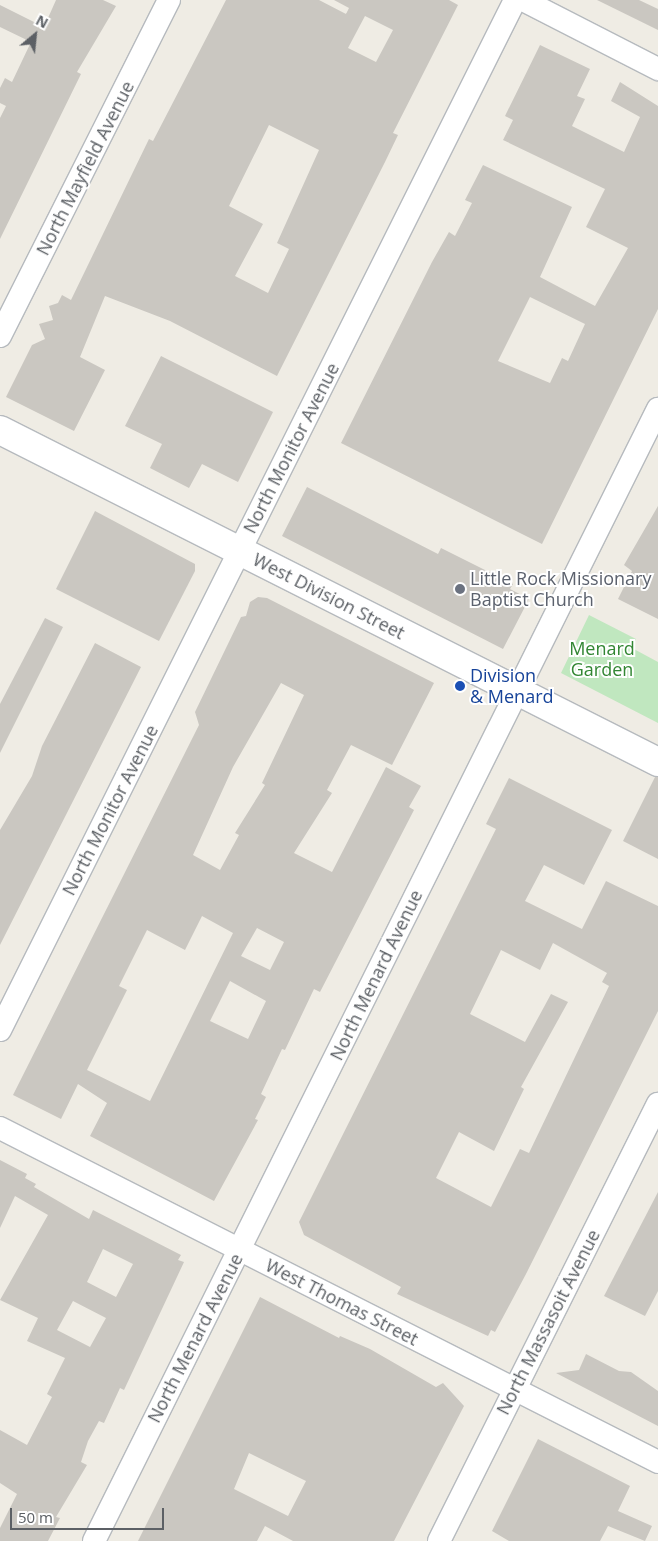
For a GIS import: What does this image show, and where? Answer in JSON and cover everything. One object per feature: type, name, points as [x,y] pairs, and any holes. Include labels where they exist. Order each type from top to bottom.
[{"type":"main road","name":"West Division Street","points":[[0,430],[658,762]]},
{"type":"street","name":"North Mayfield Avenue","points":[[0,336],[169,0]]},
{"type":"street","name":"North Monitor Avenue","points":[[0,1030],[515,0]]},
{"type":"street","points":[[523,0],[658,69]]},
{"type":"street","name":"North Menard Avenue","points":[[94,1541],[658,409]]},
{"type":"street","name":"North Massasoit Avenue","points":[[439,1541],[658,1104]]},
{"type":"street","name":"West Thomas Street","points":[[0,1128],[658,1462]]},
{"type":"green space","name":"Menard Garden","points":[[589,615],[636,639],[632,648],[658,662],[658,723],[561,673]]},
{"type":"building","points":[[56,0],[103,0],[116,6],[77,72],[81,74],[0,239],[0,118],[6,106],[0,103],[0,88],[5,78],[12,82],[31,42],[0,27],[0,5],[44,27]]},
{"type":"building","points":[[226,0],[319,0],[346,14],[349,8],[334,0],[449,0],[458,5],[393,133],[398,135],[385,162],[277,376],[170,321],[105,296],[80,357],[105,370],[74,431],[6,397],[32,345],[45,339],[39,324],[53,320],[49,306],[58,303],[62,295],[71,300],[149,139],[153,141]],"holes":[[[365,16],[393,30],[376,62],[348,48]],[[269,125],[319,150],[277,243],[289,249],[268,293],[235,276],[263,224],[229,206]]]},
{"type":"building","points":[[597,0],[639,0],[658,9],[658,30]]},
{"type":"building","points":[[540,45],[590,69],[577,96],[585,99],[572,126],[624,152],[640,117],[611,101],[620,82],[658,106],[658,309],[542,544],[341,443],[432,262],[449,232],[455,236],[472,203],[465,200],[483,165],[572,207],[540,277],[595,306],[628,248],[586,227],[605,189],[503,140],[513,120],[505,116]],"holes":[[[530,297],[585,324],[568,361],[562,358],[550,383],[498,361]]]},
{"type":"building","points":[[161,356],[273,412],[238,482],[202,464],[189,488],[150,468],[162,444],[125,426]]},
{"type":"building","points":[[307,487],[438,554],[441,548],[513,584],[510,589],[529,599],[503,649],[282,536]]},
{"type":"building","points":[[658,506],[658,619],[618,599],[632,571],[624,565]]},
{"type":"building","points":[[95,511],[195,564],[195,571],[159,641],[56,589]]},
{"type":"building","points":[[258,597],[267,598],[434,683],[392,765],[351,745],[327,790],[332,793],[294,853],[332,872],[386,767],[421,786],[409,807],[414,810],[320,992],[314,989],[285,1050],[282,1049],[261,1094],[266,1097],[255,1119],[258,1120],[214,1201],[90,1136],[107,1103],[78,1084],[61,1119],[13,1095],[199,725],[195,712],[241,617],[246,616],[250,602]],"holes":[[[281,683],[304,695],[262,783],[265,785],[235,833],[239,835],[220,870],[193,855],[233,767]],[[202,916],[233,933],[150,1101],[87,1070],[127,990],[119,986],[147,930],[185,950]],[[257,928],[284,942],[270,970],[241,956]],[[230,981],[266,1001],[248,1039],[210,1021]]]},
{"type":"building","points":[[45,618],[63,627],[0,753],[0,704]]},
{"type":"building","points":[[95,643],[141,667],[0,945],[0,830],[32,776],[42,746]]},
{"type":"building","points":[[655,777],[658,777],[658,859],[623,841]]},
{"type":"building","points":[[509,778],[612,830],[584,885],[544,865],[525,901],[582,929],[606,881],[658,906],[658,1011],[526,1274],[495,1332],[491,1330],[488,1336],[397,1294],[401,1287],[304,1235],[299,1222],[496,829],[486,824]],"holes":[[[553,943],[607,973],[602,982],[609,986],[529,1153],[520,1149],[491,1207],[436,1178],[459,1132],[494,1151],[524,1089],[521,1087],[568,1002],[551,994],[525,1042],[470,1014],[501,950],[540,970]]]},
{"type":"building","points":[[0,1160],[27,1174],[25,1178],[36,1184],[34,1187],[89,1219],[93,1210],[181,1255],[178,1260],[184,1262],[124,1390],[120,1388],[104,1423],[99,1421],[88,1441],[81,1462],[87,1465],[56,1517],[60,1518],[48,1541],[0,1541],[0,1528],[17,1494],[0,1483],[0,1430],[27,1445],[52,1397],[47,1394],[65,1358],[27,1341],[38,1318],[0,1300],[48,1215],[15,1196],[0,1228]],"holes":[[[103,1249],[133,1264],[116,1297],[87,1282]],[[73,1301],[106,1318],[90,1347],[57,1330]]]},
{"type":"building","points":[[658,1192],[658,1291],[645,1316],[604,1296]]},
{"type":"building","points":[[260,1297],[339,1338],[340,1336],[370,1349],[436,1387],[443,1383],[464,1406],[394,1541],[293,1541],[265,1526],[257,1541],[138,1541]],"holes":[[[249,1453],[306,1481],[288,1516],[234,1489]]]},
{"type":"building","points":[[586,1354],[619,1371],[631,1372],[658,1391],[658,1426],[556,1373],[579,1370]]},
{"type":"building","points":[[538,1439],[630,1486],[618,1511],[652,1526],[645,1541],[608,1526],[600,1541],[509,1541],[492,1531]]},
{"type":"place","name":"Little Rock Missionary Baptist Church","points":[[460,589]]},
{"type":"place","name":"Division & Menard","points":[[460,686]]}]
